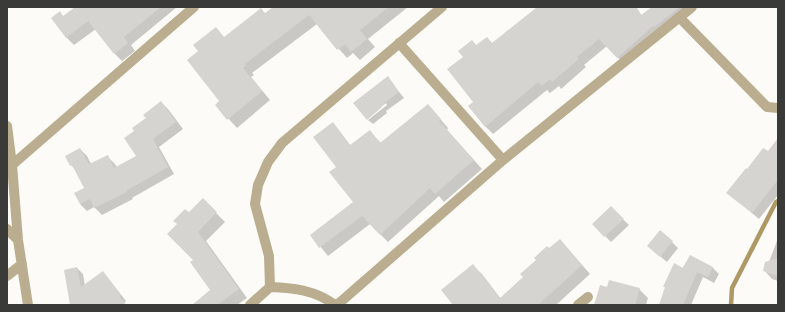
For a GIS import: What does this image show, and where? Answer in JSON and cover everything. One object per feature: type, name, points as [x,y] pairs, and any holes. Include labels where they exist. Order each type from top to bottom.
[{"type":"street","points":[[12,165],[194,7]]},
{"type":"street","points":[[270,287],[269,256],[255,204],[258,185],[268,162],[282,143],[442,7]]},
{"type":"street","points":[[250,305],[270,287],[293,288],[316,293],[336,305],[503,160],[692,7]]},
{"type":"street","points":[[679,17],[767,107],[778,108]]},
{"type":"street","points":[[399,43],[503,160]]},
{"type":"street","points":[[7,126],[12,165],[18,240],[28,305]]},
{"type":"street","points":[[7,229],[18,240]]},
{"type":"street","points":[[7,276],[22,264]]},
{"type":"street","points":[[578,305],[588,297]]},
{"type":"building","points":[[75,7],[161,7],[124,37],[128,43],[114,54],[88,21],[66,38],[51,18],[60,11],[63,16]]},
{"type":"building","points":[[273,7],[389,7],[360,30],[367,39],[351,52],[345,44],[337,50],[309,15],[245,64],[246,66],[243,68],[262,91],[227,120],[215,105],[219,101],[187,60],[198,51],[193,45],[216,27],[224,37],[261,8],[265,13]]},
{"type":"building","points":[[537,7],[635,7],[641,15],[652,7],[680,7],[654,27],[653,26],[617,58],[599,39],[577,57],[579,59],[552,82],[550,79],[542,86],[538,82],[485,127],[468,106],[473,102],[447,69],[463,57],[458,51],[472,40],[476,45],[487,37],[492,43]]},
{"type":"building","points":[[388,76],[399,92],[381,106],[382,107],[367,120],[353,103]]},
{"type":"building","points":[[161,101],[176,122],[153,139],[168,167],[126,191],[127,192],[94,208],[90,199],[80,204],[74,193],[84,188],[72,165],[70,166],[65,156],[80,148],[89,164],[108,155],[114,168],[136,156],[124,138],[134,131],[132,128],[146,118],[143,115]]},
{"type":"building","points":[[428,104],[441,119],[439,121],[474,160],[435,194],[430,188],[380,235],[362,216],[319,248],[310,235],[353,202],[329,172],[336,167],[313,137],[333,122],[350,145],[370,130],[380,143]]},
{"type":"building","points":[[778,138],[778,180],[752,213],[726,193],[763,148],[768,151]]},
{"type":"building","points":[[203,198],[217,212],[198,232],[239,289],[217,305],[192,305],[210,290],[190,262],[193,260],[167,234],[177,224],[173,221],[185,209],[189,212]]},
{"type":"building","points":[[611,206],[624,219],[604,237],[592,224]]},
{"type":"building","points":[[660,230],[673,241],[660,257],[647,246]]},
{"type":"building","points":[[560,239],[582,265],[538,305],[453,305],[441,290],[473,264],[500,298],[523,277],[520,274],[536,260],[534,258],[547,246],[549,248]]},
{"type":"building","points":[[690,255],[713,267],[708,277],[697,272],[683,305],[659,305],[665,287],[663,287],[674,263],[683,268]]},
{"type":"building","points":[[778,258],[778,276],[763,271],[765,262]]},
{"type":"building","points":[[77,267],[81,287],[103,271],[121,295],[119,296],[126,305],[70,305],[64,270]]},
{"type":"building","points":[[609,280],[640,288],[635,305],[594,305],[600,285],[607,287]]},
{"type":"waterway","points":[[731,305],[732,288],[776,202],[778,201]]}]
